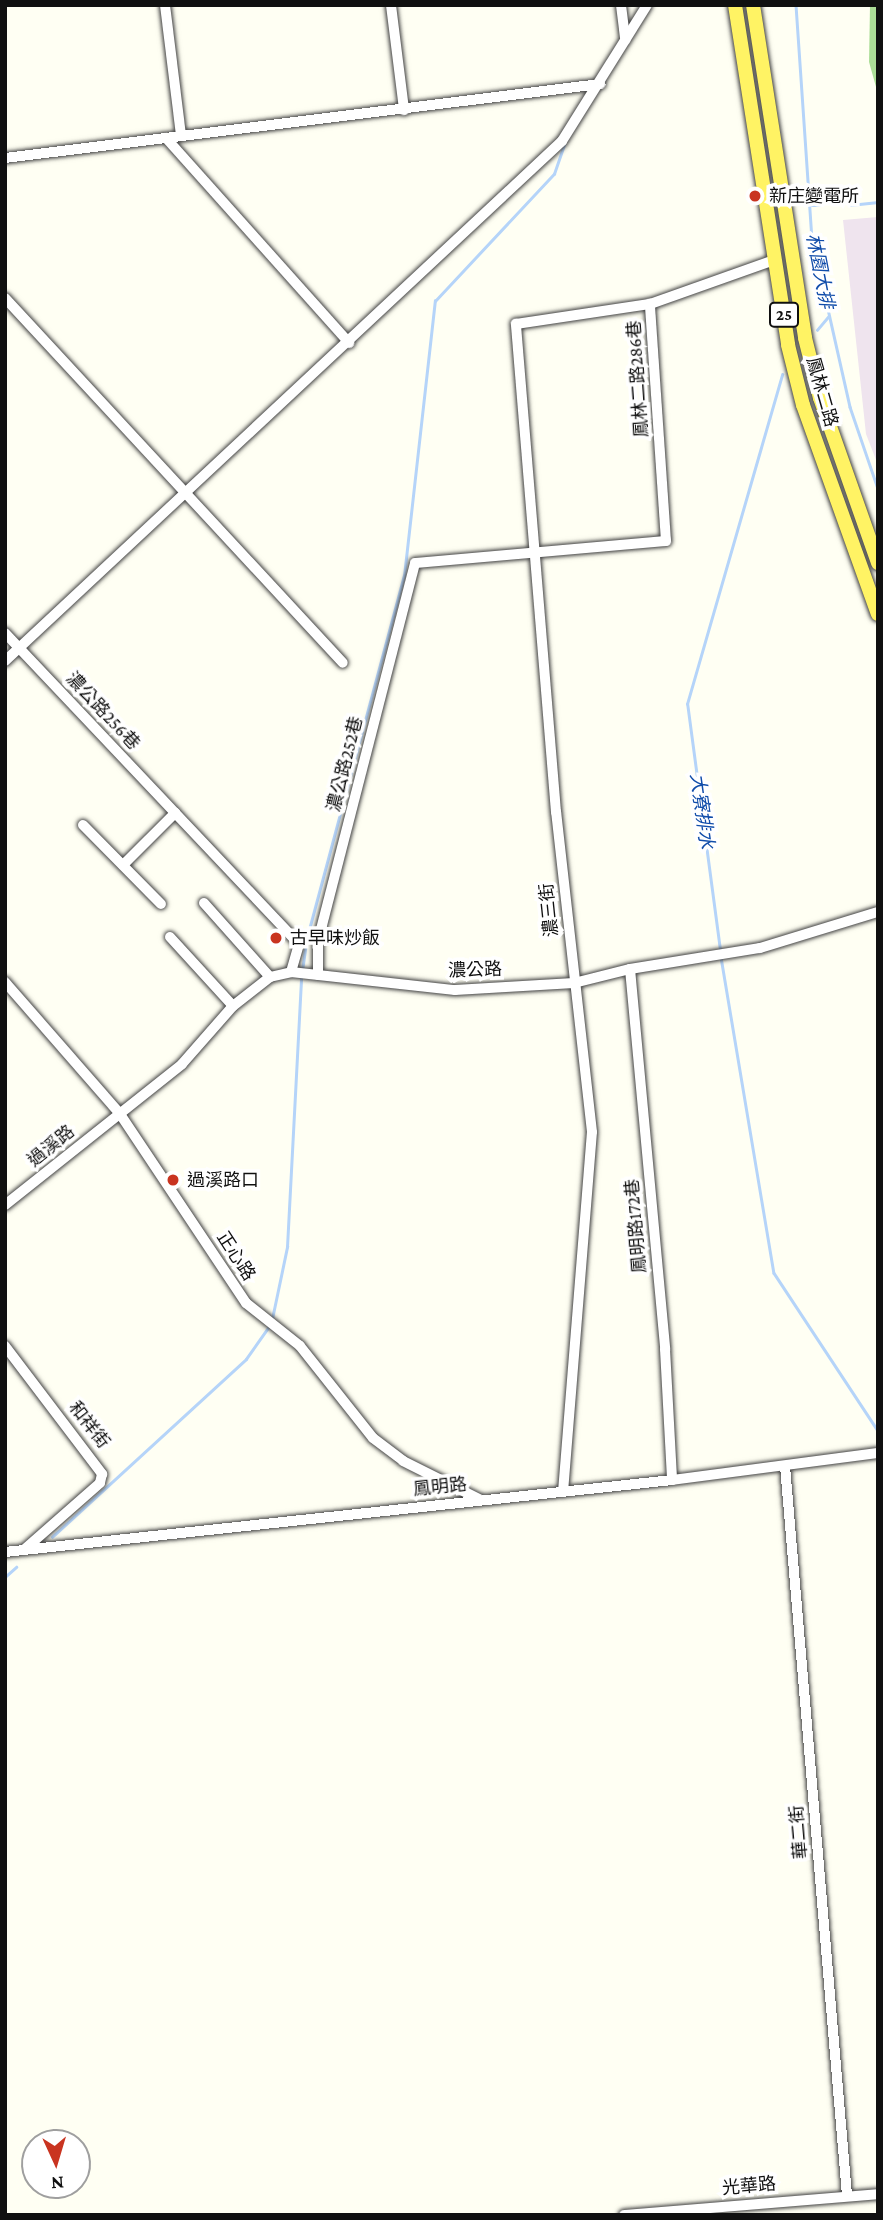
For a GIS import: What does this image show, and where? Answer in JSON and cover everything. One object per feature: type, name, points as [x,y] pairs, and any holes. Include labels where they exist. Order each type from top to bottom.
[{"type":"main road","name":"鳳林二路","points":[[735,5],[774,260],[803,405],[878,614]]},
{"type":"main road","name":"鳳林二路","points":[[753,5],[805,338],[820,398],[878,563]]},
{"type":"street","points":[[165,5],[181,136]]},
{"type":"street","points":[[391,5],[404,110]]},
{"type":"street","points":[[621,5],[625,40]]},
{"type":"street","points":[[5,661],[187,495],[562,141],[647,5]]},
{"type":"street","points":[[5,158],[600,84]]},
{"type":"street","points":[[166,138],[349,343]]},
{"type":"street","name":"鳳林二路286巷","points":[[533,553],[666,541],[650,304],[774,260]]},
{"type":"street","points":[[5,298],[343,663]]},
{"type":"street","name":"濃三街","points":[[563,1492],[592,1162],[533,553],[516,324],[650,304]]},
{"type":"street","name":"濃公路252巷","points":[[318,975],[318,941],[415,563],[533,553]]},
{"type":"street","name":"濃公路256巷","points":[[5,633],[299,944],[298,973]]},
{"type":"street","points":[[123,865],[175,813]]},
{"type":"street","points":[[83,825],[161,904]]},
{"type":"street","points":[[204,903],[270,977]]},
{"type":"street","name":"濃公路","points":[[120,1114],[182,1064],[233,1006],[270,977],[298,973],[456,990],[575,983],[630,968],[732,954],[878,912]]},
{"type":"street","points":[[170,937],[233,1006]]},
{"type":"street","name":"鳳明路172巷","points":[[630,968],[665,1349],[672,1480]]},
{"type":"street","name":"正心路","points":[[5,982],[120,1114],[229,1280],[263,1317],[281,1329],[323,1372],[373,1438],[403,1461],[480,1500]]},
{"type":"street","name":"過溪路","points":[[5,1205],[120,1114]]},
{"type":"street","name":"和祥街","points":[[5,1346],[102,1474],[100,1483],[25,1549]]},
{"type":"street","name":"鳳明路","points":[[5,1552],[672,1480],[878,1453]]},
{"type":"street","name":"華二街","points":[[785,1466],[848,2195]]},
{"type":"street","name":"光華路","points":[[624,2215],[878,2194]]},
{"type":"shaded area","points":[[878,217],[878,465],[866,434],[843,220]]},
{"type":"green space","points":[[870,5],[878,5],[878,94],[869,62]]},
{"type":"waterway","name":"林園大排","points":[[796,5],[812,238],[850,407],[878,489]]},
{"type":"waterway","points":[[302,971],[307,937],[404,576],[435,301],[554,174],[564,145]]},
{"type":"waterway","points":[[850,205],[878,202]]},
{"type":"waterway","points":[[811,206],[821,206]]},
{"type":"waterway","points":[[817,330],[828,317]]},
{"type":"waterway","name":"大寮排水","points":[[720,950],[687,704],[782,374]]},
{"type":"waterway","name":"大寮排水","points":[[721,957],[774,1273],[878,1431]]},
{"type":"waterway","points":[[272,1319],[287,1247],[301,978]]},
{"type":"waterway","points":[[52,1537],[246,1359],[270,1325]]},
{"type":"waterway","points":[[5,1577],[16,1567]]},
{"type":"place","name":"新庄變電所","points":[[755,196]]},
{"type":"place","name":"古早味炒飯","points":[[276,938]]},
{"type":"place","name":"過溪路口","points":[[173,1180]]}]
